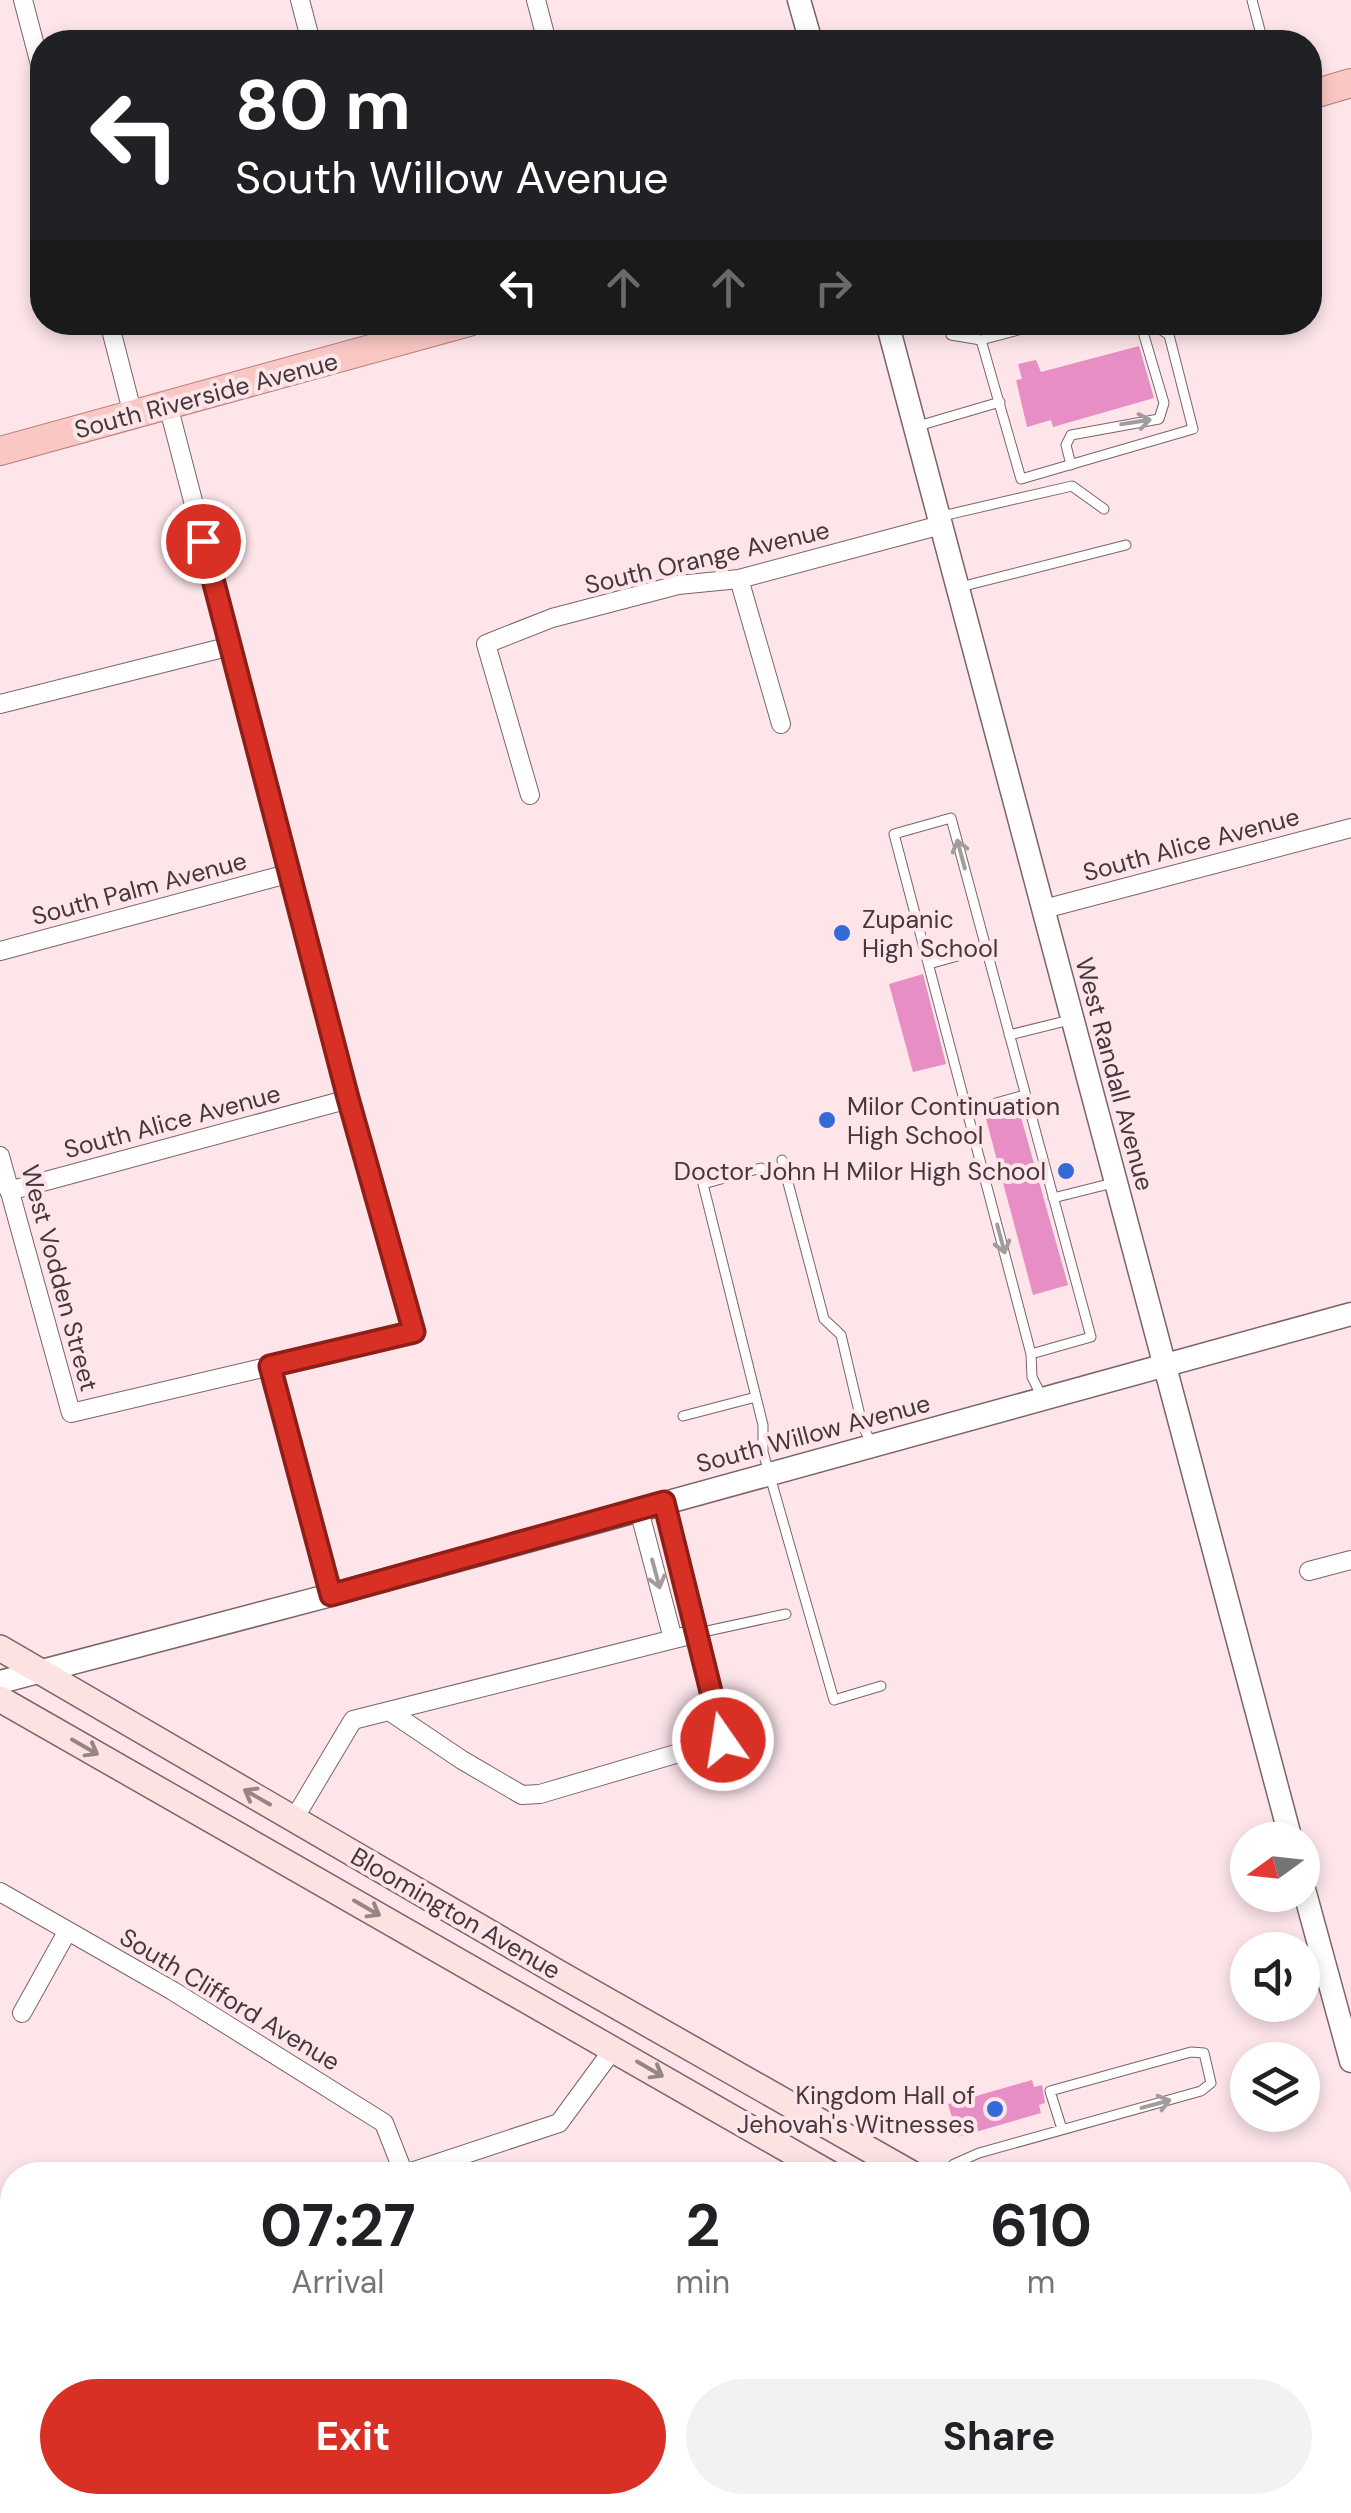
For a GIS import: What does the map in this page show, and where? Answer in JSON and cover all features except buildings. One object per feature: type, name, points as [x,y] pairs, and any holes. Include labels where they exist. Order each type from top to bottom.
[{"type":"main road","points":[[1322,91],[1351,84]]},
{"type":"main road","name":"South Riverside Avenue","points":[[0,451],[168,405],[381,335]]},
{"type":"main road","name":"Bloomington Avenue","points":[[0,1648],[891,2162]]},
{"type":"main road","name":"Bloomington Avenue","points":[[0,1699],[810,2162]]},
{"type":"street","points":[[24,0],[32,30]]},
{"type":"street","points":[[300,0],[309,30]]},
{"type":"street","points":[[536,0],[538,30]]},
{"type":"street","points":[[799,0],[808,30]]},
{"type":"street","points":[[112,335],[133,414]]},
{"type":"street","name":"West Randall Avenue","points":[[891,335],[1286,1822]]},
{"type":"street","points":[[168,405],[348,1098],[414,1332],[270,1366],[331,1595]]},
{"type":"street","name":"South Orange Avenue","points":[[530,795],[486,644],[552,618],[678,585],[740,580],[940,521]]},
{"type":"street","points":[[740,580],[781,724]]},
{"type":"street","points":[[0,704],[231,646]]},
{"type":"street","name":"South Alice Avenue","points":[[1044,909],[1351,828]]},
{"type":"street","name":"South Palm Avenue","points":[[0,952],[292,873]]},
{"type":"street","name":"South Alice Avenue","points":[[9,1191],[348,1098]]},
{"type":"street","name":"West Vodden Street","points":[[0,1156],[71,1413],[270,1366]]},
{"type":"street","name":"South Willow Avenue","points":[[0,1682],[331,1595],[1351,1314]]},
{"type":"street","points":[[392,1713],[522,1795],[540,1794],[723,1740],[664,1502]]},
{"type":"street","points":[[639,1510],[673,1639]]},
{"type":"street","points":[[1310,1571],[1351,1560]]},
{"type":"street","points":[[294,1818],[354,1720],[698,1632]]},
{"type":"street","name":"South Clifford Avenue","points":[[0,1892],[202,2008],[384,2123],[398,2162]]},
{"type":"street","points":[[1310,1912],[1351,2061]]},
{"type":"street","points":[[22,2013],[67,1932]]},
{"type":"street","points":[[443,2162],[559,2124],[614,2048]]},
{"type":"lane","points":[[1252,0],[1261,30]]},
{"type":"lane","points":[[951,335],[981,340],[1000,335]]},
{"type":"lane","points":[[1071,465],[1066,445],[1072,435],[1158,419],[1164,403],[1144,335]]},
{"type":"lane","points":[[981,340],[1021,479],[1194,429],[1170,335]]},
{"type":"lane","points":[[915,426],[1000,402]]},
{"type":"lane","points":[[940,521],[1072,486],[1104,508]]},
{"type":"lane","points":[[958,588],[1126,544]]},
{"type":"lane","points":[[1031,1354],[1091,1336],[951,818],[894,834],[1031,1354],[1032,1377],[1042,1398]]},
{"type":"lane","points":[[929,964],[986,948]]},
{"type":"lane","points":[[1009,1035],[1072,1019]]},
{"type":"lane","points":[[967,1111],[1025,1095]]},
{"type":"lane","points":[[782,1160],[824,1319],[841,1334],[862,1424],[873,1445]]},
{"type":"lane","points":[[761,1168],[703,1184],[763,1425],[763,1452],[834,1700],[880,1686]]},
{"type":"lane","points":[[1053,1198],[1116,1183]]},
{"type":"lane","points":[[683,1416],[756,1397]]},
{"type":"lane","points":[[698,1632],[786,1614]]},
{"type":"lane","points":[[958,2162],[978,2152],[1201,2091],[1211,2083],[1204,2053],[1191,2052],[1050,2091],[1062,2129]]},
{"type":"place","name":"Zupanic High School","points":[[842,933]]},
{"type":"place","name":"Milor Continuation High School","points":[[827,1120]]},
{"type":"place","name":"Doctor John H Milor High School","points":[[1066,1171]]},
{"type":"place","name":"Kingdom Hall of Jehovah's Witnesses","points":[[995,2109]]},
{"type":"route","points":[[203,541],[348,1098],[414,1332],[270,1366],[331,1595],[664,1502],[723,1740]]}]
